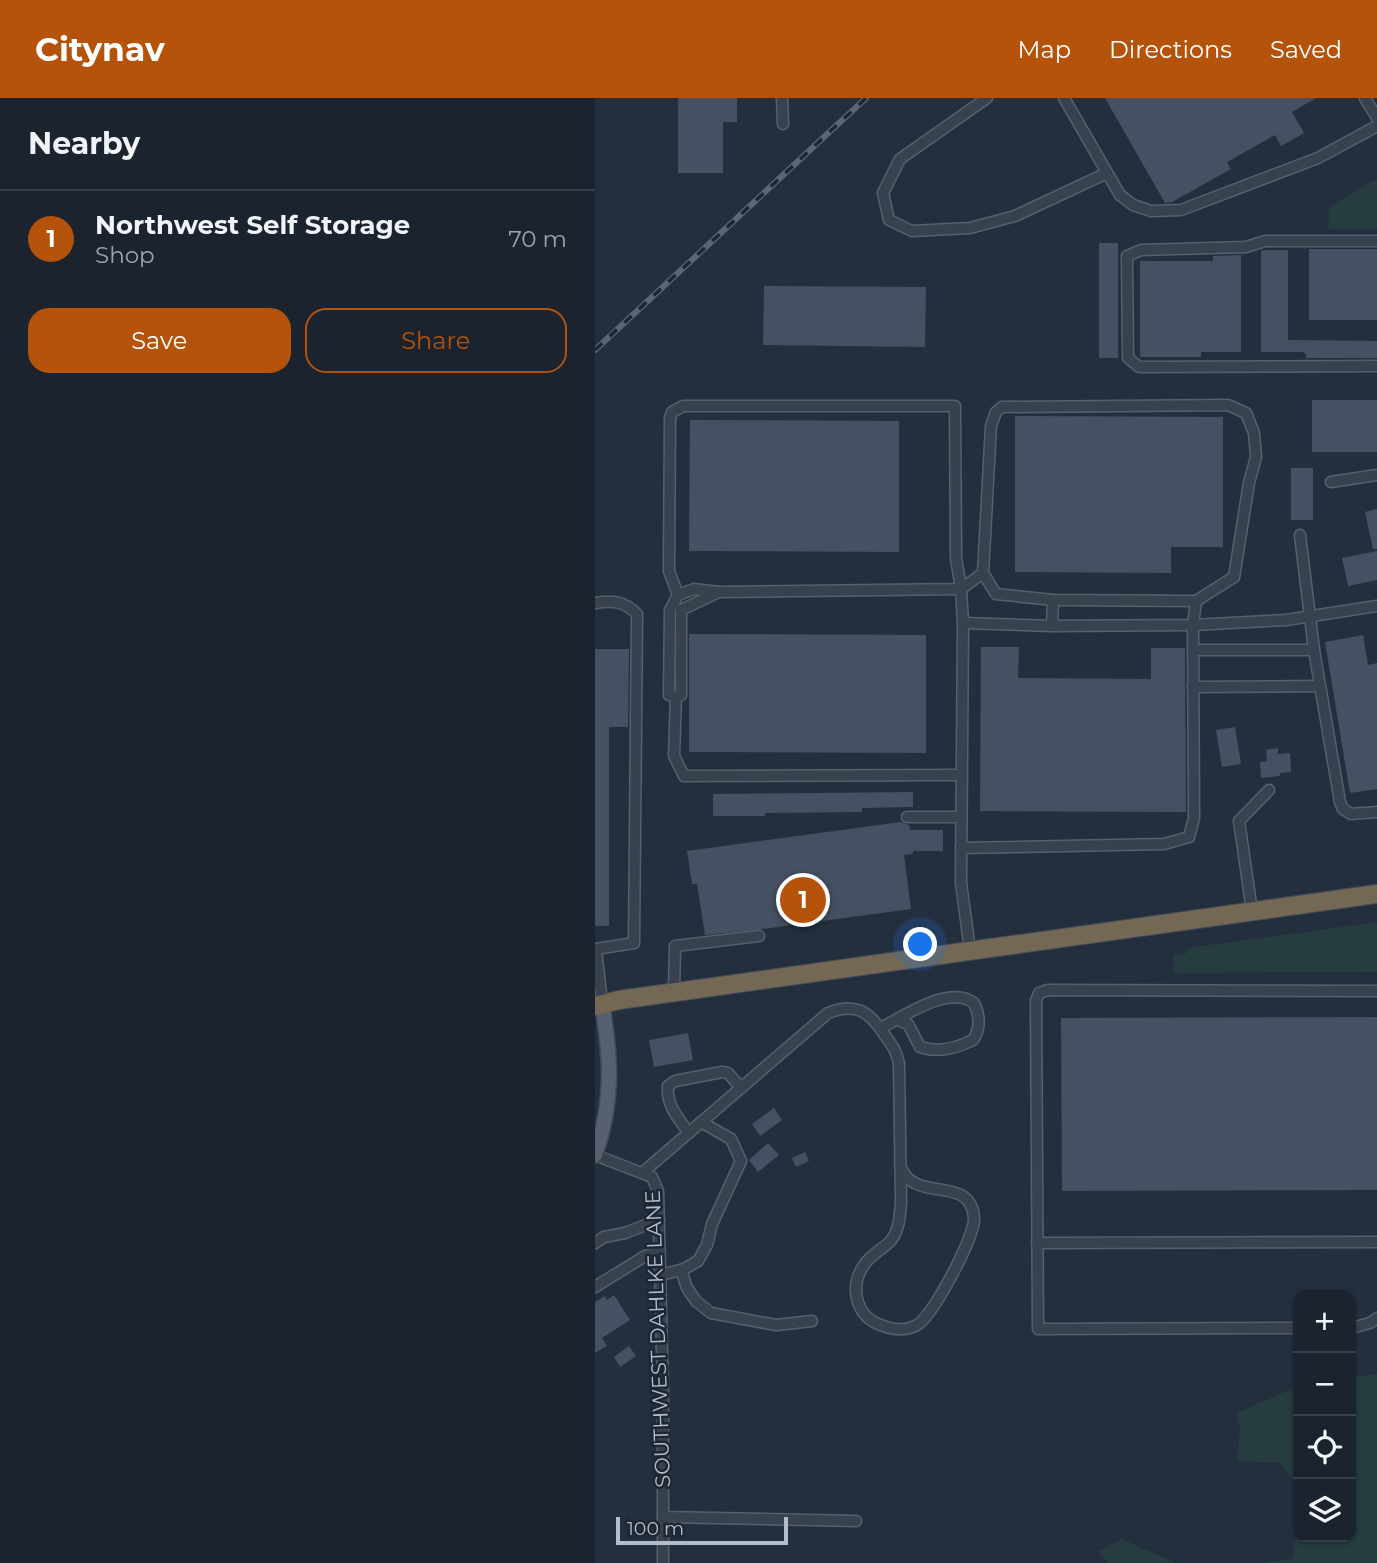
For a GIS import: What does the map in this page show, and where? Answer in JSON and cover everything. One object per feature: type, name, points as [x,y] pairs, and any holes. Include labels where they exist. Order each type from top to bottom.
[{"type":"highway","points":[[597,1003],[1377,894]]},
{"type":"main road","points":[[595,1155],[608,1107],[610,1077],[608,1038],[597,1003]]},
{"type":"street","points":[[782,98],[783,124]]},
{"type":"street","points":[[987,98],[900,159],[883,193],[889,220],[912,231],[969,228],[1015,216],[1107,173]]},
{"type":"street","points":[[1064,98],[1120,195],[1133,205],[1151,211],[1181,210],[1318,158],[1377,126]]},
{"type":"street","points":[[1365,98],[1377,118]]},
{"type":"street","points":[[1377,241],[1265,241],[1246,247],[1141,250],[1127,256],[1128,358],[1139,367],[1377,366]]},
{"type":"street","points":[[1228,405],[1246,413],[1257,447],[1234,577],[1196,601],[1053,600],[996,594],[983,573],[991,426],[996,412],[1002,407],[1228,405]]},
{"type":"street","points":[[678,595],[669,571],[672,412],[683,406],[955,406],[956,558],[963,623],[961,883],[970,950]]},
{"type":"street","points":[[1331,482],[1377,475]]},
{"type":"street","points":[[1300,535],[1314,650],[1343,809],[1351,814],[1377,812]]},
{"type":"street","points":[[719,592],[681,610],[681,695],[669,695],[670,610],[678,595],[694,589],[719,592],[961,589],[983,573]]},
{"type":"street","points":[[1052,626],[1053,600]]},
{"type":"street","points":[[961,848],[1164,844],[1189,838],[1194,818],[1193,625],[1196,601]]},
{"type":"street","points":[[595,603],[621,603],[637,614],[634,943],[596,949],[597,1003]]},
{"type":"street","points":[[963,623],[1052,626],[1193,625],[1286,620],[1377,606]]},
{"type":"street","points":[[1193,650],[1314,650]]},
{"type":"street","points":[[1193,687],[1320,686]]},
{"type":"street","points":[[675,696],[674,756],[684,776],[961,775]]},
{"type":"street","points":[[1252,911],[1239,821],[1269,790]]},
{"type":"street","points":[[907,817],[961,817]]},
{"type":"street","points":[[674,992],[675,946],[759,936]]},
{"type":"street","points":[[1293,1328],[1038,1329],[1036,1001],[1039,993],[1048,990],[1377,991]]},
{"type":"street","points":[[881,1028],[897,1020],[938,1000],[961,997],[974,1003],[978,1011],[979,1028],[973,1040],[965,1044],[933,1050],[920,1047],[908,1024],[897,1020]]},
{"type":"street","points":[[642,1173],[828,1013],[840,1008],[871,1015],[895,1048],[898,1063],[900,1165],[901,1203],[897,1230],[893,1238],[865,1262],[856,1286],[857,1298],[867,1317],[878,1325],[892,1329],[915,1326],[932,1311],[971,1237],[974,1218],[970,1205],[961,1195],[949,1189],[913,1184],[907,1179],[900,1165]]},
{"type":"street","points":[[689,1133],[670,1106],[668,1086],[675,1080],[722,1072],[728,1073],[741,1088]]},
{"type":"street","points":[[660,1275],[681,1270],[698,1261],[741,1161],[731,1139],[701,1122]]},
{"type":"street","name":"SOUTHWEST DAHLKE LANE","points":[[595,1155],[652,1177],[657,1191],[663,1563]]},
{"type":"street","points":[[595,1243],[604,1237],[625,1233],[659,1220]]},
{"type":"street","points":[[1037,1243],[1377,1242]]},
{"type":"street","points":[[595,1287],[645,1256],[660,1252]]},
{"type":"street","points":[[681,1270],[687,1288],[696,1301],[711,1313],[776,1325],[812,1321]]},
{"type":"street","points":[[1356,1327],[1377,1318]]},
{"type":"street","points":[[663,1517],[856,1521]]},
{"type":"green space","points":[[1377,179],[1377,229],[1328,229],[1329,207]]},
{"type":"green space","points":[[1377,922],[1377,972],[1174,973],[1173,955],[1187,953],[1187,948]]},
{"type":"green space","points":[[1377,1374],[1377,1563],[1263,1563],[1292,1559],[1295,1542],[1356,1542],[1356,1376]]},
{"type":"green space","points":[[1293,1388],[1293,1479],[1279,1463],[1237,1461],[1240,1428],[1237,1413]]},
{"type":"green space","points":[[1122,1539],[1175,1563],[1108,1563],[1098,1552]]},
{"type":"building","points":[[678,98],[737,98],[737,122],[723,122],[723,173],[678,173]]},
{"type":"building","points":[[1105,98],[1316,98],[1292,112],[1304,133],[1281,146],[1275,135],[1227,162],[1231,169],[1172,202],[1165,203]]},
{"type":"building","points":[[1099,243],[1118,243],[1118,358],[1099,358]]},
{"type":"building","points":[[1309,249],[1377,249],[1377,320],[1309,320]]},
{"type":"building","points":[[1288,250],[1288,340],[1377,341],[1377,358],[1306,358],[1303,352],[1261,352],[1261,251]]},
{"type":"building","points":[[1241,255],[1241,352],[1201,352],[1201,357],[1140,357],[1140,261],[1213,261],[1213,256]]},
{"type":"building","points":[[764,286],[926,287],[925,347],[763,345]]},
{"type":"building","points":[[1312,400],[1377,400],[1377,452],[1312,452]]},
{"type":"building","points":[[1015,416],[1223,417],[1223,547],[1171,547],[1171,573],[1015,572]]},
{"type":"building","points":[[690,420],[899,421],[899,552],[689,551]]},
{"type":"building","points":[[1291,468],[1313,468],[1313,520],[1291,520]]},
{"type":"building","points":[[1377,509],[1377,549],[1373,549],[1365,512]]},
{"type":"building","points":[[1377,551],[1377,580],[1348,586],[1342,558]]},
{"type":"building","points":[[689,634],[926,635],[926,753],[689,752]]},
{"type":"building","points":[[1363,635],[1368,665],[1377,663],[1377,789],[1350,793],[1325,642]]},
{"type":"building","points":[[981,647],[1019,647],[1018,678],[1151,679],[1151,648],[1185,648],[1186,812],[980,811]]},
{"type":"building","points":[[595,649],[629,649],[628,727],[609,727],[609,926],[595,926]]},
{"type":"building","points":[[1235,727],[1241,764],[1222,767],[1216,730]]},
{"type":"building","points":[[1278,748],[1278,754],[1290,753],[1291,772],[1261,778],[1260,762],[1267,761],[1266,750]]},
{"type":"building","points":[[913,792],[913,807],[862,808],[862,812],[713,816],[713,794]]},
{"type":"building","points":[[901,822],[909,825],[910,830],[943,830],[943,851],[913,851],[913,854],[904,855],[911,909],[705,935],[697,884],[692,884],[687,851]]},
{"type":"building","points":[[1377,1017],[1377,1190],[1062,1191],[1061,1018]]},
{"type":"building","points":[[688,1033],[693,1060],[654,1067],[649,1040]]},
{"type":"building","points":[[774,1108],[782,1120],[760,1136],[752,1124]]},
{"type":"building","points":[[768,1143],[779,1155],[758,1172],[749,1160]]},
{"type":"building","points":[[805,1152],[809,1161],[796,1167],[792,1158]]},
{"type":"building","points":[[614,1295],[630,1320],[602,1338],[607,1346],[595,1353],[595,1302],[605,1296],[607,1300]]},
{"type":"building","points":[[629,1346],[636,1356],[620,1367],[614,1357]]},
{"type":"railway","points":[[595,350],[866,98]]},
{"type":"place","name":"Northwest Self Storage","points":[[803,900]]}]
